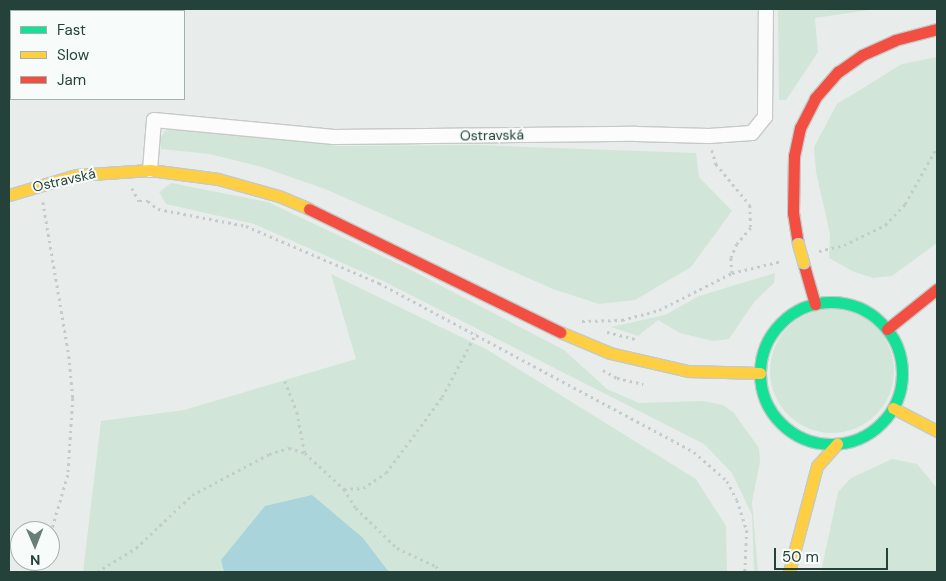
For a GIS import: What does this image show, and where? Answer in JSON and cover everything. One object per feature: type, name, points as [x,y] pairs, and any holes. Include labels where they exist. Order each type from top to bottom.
[{"type":"main road","points":[[815,304],[798,244],[793,213],[794,156],[800,128],[815,98],[838,72],[862,55],[895,40],[937,29]]},
{"type":"main road","name":"Ostravská","points":[[9,195],[76,175],[150,170],[218,179],[280,196],[317,212],[533,321],[610,353],[688,372],[760,373]]},
{"type":"main road","points":[[887,329],[937,289]]},
{"type":"main road","points":[[828,302],[854,306],[867,312],[887,329],[898,347],[902,368],[901,388],[893,408],[881,423],[865,435],[837,444],[812,441],[788,430],[765,399],[760,373],[763,352],[779,325],[795,312],[815,304],[828,302]]},
{"type":"main road","points":[[893,408],[925,427],[937,431]]},
{"type":"main road","points":[[925,427],[937,439]]},
{"type":"main road","points":[[789,572],[817,466],[837,444]]},
{"type":"street","name":"Ostravská","points":[[150,170],[154,120],[334,137],[636,134],[709,136],[752,133],[764,122],[766,9]]},
{"type":"path","points":[[709,136],[716,164],[750,205],[751,228],[737,244],[731,258],[732,273]]},
{"type":"path","points":[[828,249],[885,225],[905,204],[937,147]]},
{"type":"path","points":[[42,200],[70,356],[73,398],[68,475],[54,521]]},
{"type":"path","points":[[148,201],[158,208],[246,226],[379,283],[649,425],[713,466],[727,481],[747,530],[745,572]]},
{"type":"path","points":[[576,320],[622,320],[659,310],[732,273],[777,262]]},
{"type":"path","points":[[344,489],[363,488],[386,473],[442,397],[476,333]]},
{"type":"path","points":[[285,380],[298,412],[305,453]]},
{"type":"path","points":[[97,572],[136,548],[192,495],[268,454],[289,448],[305,453],[344,489],[356,508],[397,548],[436,566],[440,572]]},
{"type":"green space","points":[[778,9],[875,9],[815,18],[818,52],[786,100],[779,100]]},
{"type":"green space","points":[[937,57],[937,243],[892,276],[873,278],[852,271],[829,258],[830,234],[816,172],[814,147],[837,104],[902,64]]},
{"type":"green space","points":[[178,127],[339,146],[476,145],[696,153],[699,177],[732,211],[691,267],[635,300],[599,304],[553,289],[325,189],[262,167],[209,154],[161,149],[160,138],[165,131]]},
{"type":"green space","points":[[171,183],[268,202],[407,268],[564,350],[607,389],[639,403],[703,401],[723,405],[734,413],[759,448],[760,462],[752,502],[758,572],[754,572],[752,515],[732,473],[704,444],[383,281],[254,224],[166,204],[159,192]]},
{"type":"green space","points":[[775,273],[774,283],[755,301],[729,339],[713,341],[680,333],[658,320],[638,336],[611,327],[665,315],[699,296]]},
{"type":"green space","points":[[331,274],[486,349],[696,479],[726,526],[727,572],[389,572],[363,538],[221,560],[224,572],[83,572],[101,421],[184,410],[356,359]]},
{"type":"green space","points":[[832,309],[856,314],[876,327],[889,347],[894,371],[889,395],[876,415],[856,428],[832,433],[808,428],[788,415],[775,395],[770,371],[775,347],[788,327],[808,314]]},
{"type":"green space","points":[[892,459],[917,464],[937,488],[937,572],[821,572],[838,492],[851,478]]},
{"type":"water","points":[[312,495],[363,538],[389,572],[224,572],[221,560],[265,506]]},
{"type":"traffic: fast","points":[[831,302],[858,308],[870,314],[881,323],[890,334],[896,346],[902,373],[896,400],[890,412],[881,423],[870,432],[858,438],[831,444],[804,438],[792,432],[781,423],[772,412],[766,400],[760,373],[766,346],[772,334],[781,323],[792,314],[804,308],[831,302]]},
{"type":"traffic: slow","points":[[9,195],[76,175],[150,170],[218,179],[279,196],[309,209]]},
{"type":"traffic: slow","points":[[798,244],[803,262]]},
{"type":"traffic: slow","points":[[560,332],[610,353],[688,371],[760,373]]},
{"type":"traffic: slow","points":[[893,408],[937,431]]},
{"type":"traffic: slow","points":[[789,572],[817,466],[837,444]]},
{"type":"traffic: jam","points":[[798,244],[793,213],[794,156],[800,128],[815,98],[838,72],[862,55],[895,40],[937,29]]},
{"type":"traffic: jam","points":[[309,209],[560,332]]},
{"type":"traffic: jam","points":[[803,262],[815,304]]},
{"type":"traffic: jam","points":[[887,329],[937,289]]}]
